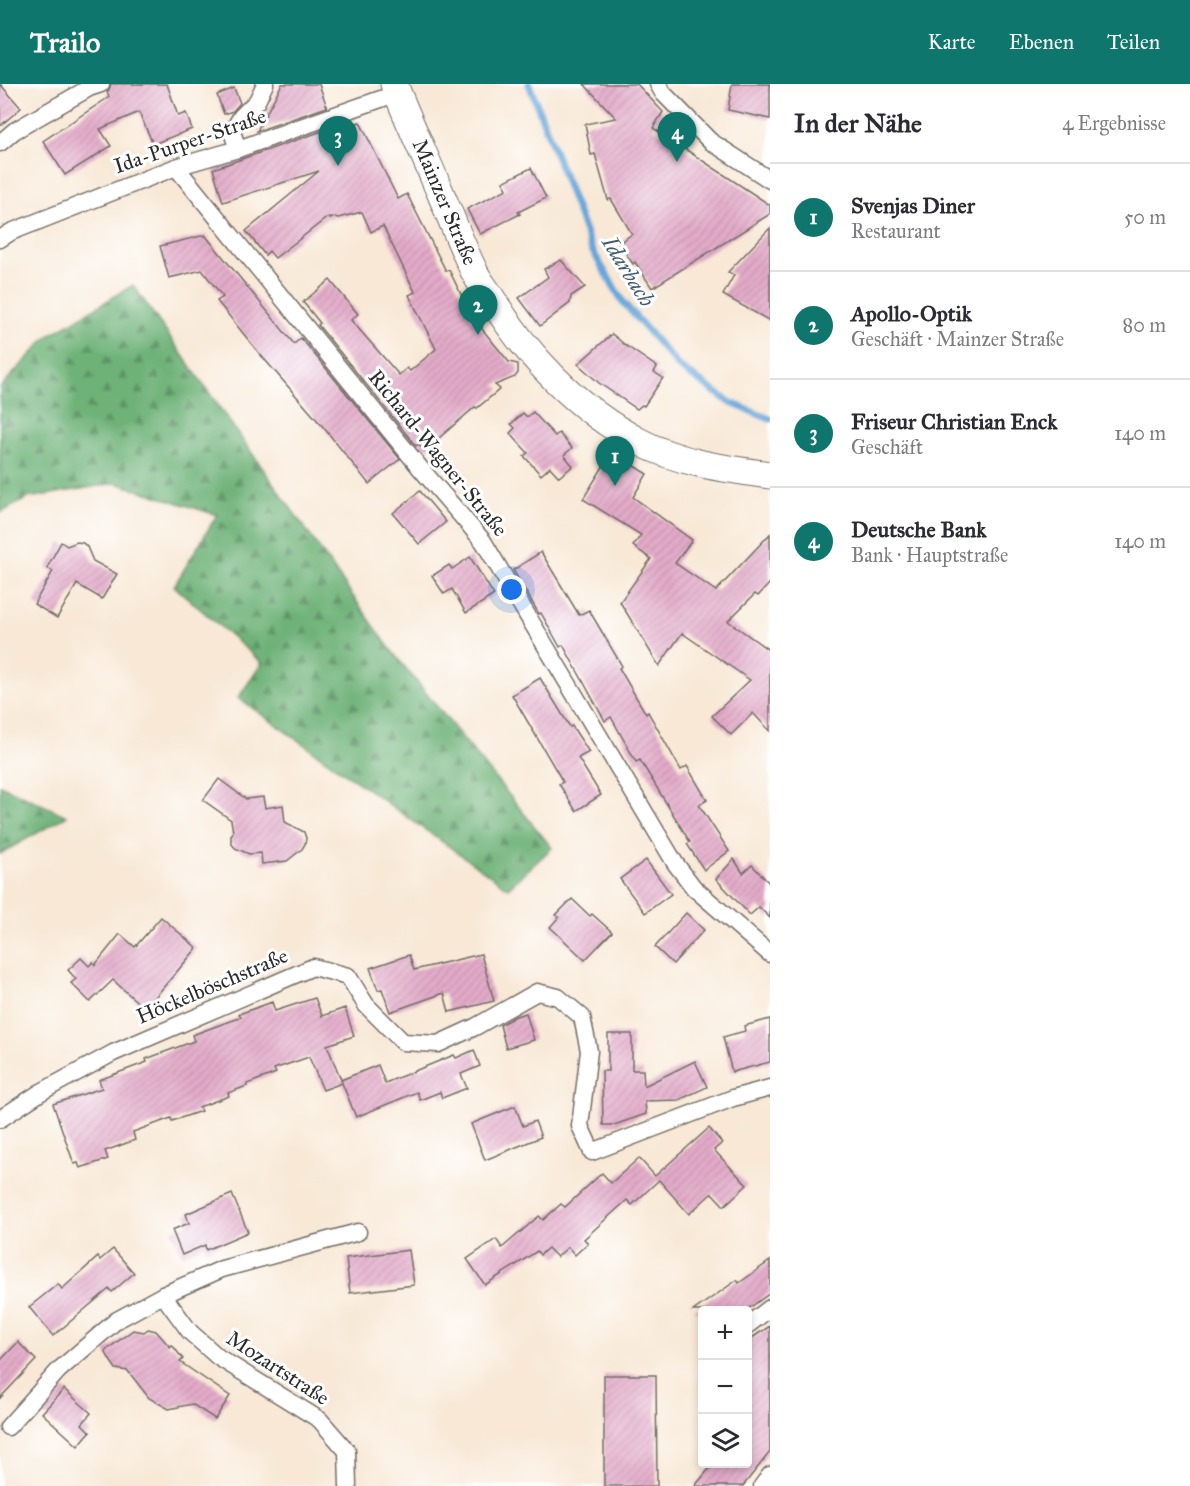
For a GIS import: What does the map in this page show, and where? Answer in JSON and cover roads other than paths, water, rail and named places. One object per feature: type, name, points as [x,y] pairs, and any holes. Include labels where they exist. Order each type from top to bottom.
[{"type":"main road","name":"Mainzer Straße","points":[[396,89],[476,274],[500,313],[543,366],[590,410],[639,442],[683,460],[770,475]]},
{"type":"street","points":[[0,143],[14,130],[89,88],[101,84]]},
{"type":"street","points":[[238,149],[232,132],[241,117],[257,101],[265,84]]},
{"type":"street","points":[[665,87],[710,141],[770,180]]},
{"type":"street","name":"Ida-Purper-Straße","points":[[0,239],[10,232],[177,167],[238,149],[396,89]]},
{"type":"street","name":"Richard-Wagner-Straße","points":[[177,167],[420,469],[483,541],[675,863],[694,888],[770,954]]},
{"type":"street","name":"Höckelböschstraße","points":[[0,1119],[41,1092],[113,1053],[313,967],[348,976],[366,1005],[403,1042],[438,1044],[475,1027],[537,992],[558,997],[582,1017],[589,1051],[580,1126],[592,1152],[733,1098],[770,1088]]},
{"type":"street","points":[[8,1427],[59,1370],[117,1320],[222,1269],[358,1232]]},
{"type":"street","name":"Mozartstraße","points":[[163,1296],[190,1332],[218,1358],[320,1420],[347,1451],[348,1486]]},
{"type":"street","points":[[752,1321],[770,1308]]},
{"type":"street","points":[[762,1486],[770,1475]]},
{"type":"waterway","name":"Idarbach","points":[[529,84],[592,250],[623,302],[679,367],[731,403],[770,419]]},
{"type":"place","name":"Deutsche Bank","points":[[677,162]]},
{"type":"place","name":"Friseur Christian Enck","points":[[338,166]]},
{"type":"place","name":"Apollo-Optik","points":[[478,335]]},
{"type":"place","name":"Svenjas Diner","points":[[615,486]]}]
